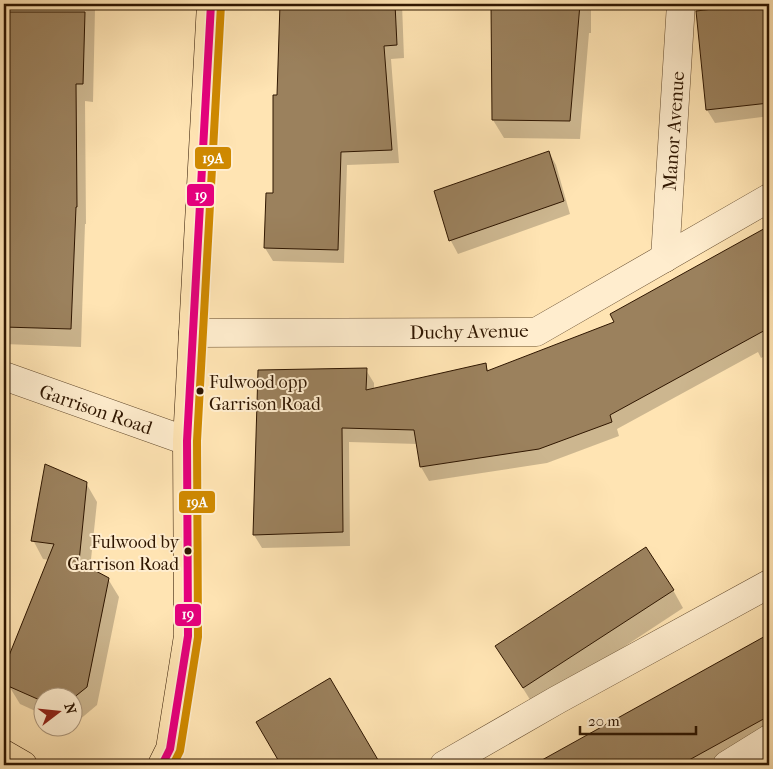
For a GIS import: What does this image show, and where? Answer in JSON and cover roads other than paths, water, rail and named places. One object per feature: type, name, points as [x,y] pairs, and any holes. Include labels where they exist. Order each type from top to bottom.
[{"type":"main road","points":[[162,765],[170,748],[188,636],[187,441],[211,4]]},
{"type":"main road","points":[[4,754],[23,765]]},
{"type":"street","name":"Manor Avenue","points":[[665,258],[681,4]]},
{"type":"street","name":"Duchy Avenue","points":[[193,333],[536,332],[769,198]]},
{"type":"street","name":"Garrison Road","points":[[4,376],[187,441]]},
{"type":"street","points":[[444,765],[557,700],[769,584]]},
{"type":"street","points":[[726,765],[769,740]]},
{"type":"place","name":"Fulwood opp Garrison Road","points":[[200,391]]},
{"type":"place","name":"Fulwood by Garrison Road","points":[[188,551]]}]
